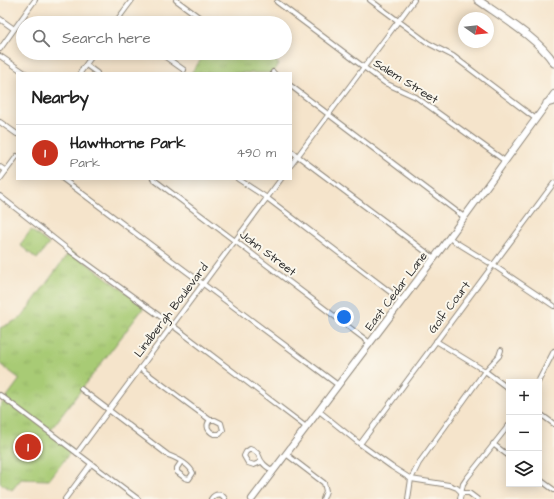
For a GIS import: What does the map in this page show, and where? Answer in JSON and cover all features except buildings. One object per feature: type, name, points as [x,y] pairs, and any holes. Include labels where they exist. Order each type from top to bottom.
[{"type":"main road","points":[[478,0],[518,29],[543,50],[554,64]]},
{"type":"main road","points":[[543,50],[554,54]]},
{"type":"street","points":[[24,16],[36,0]]},
{"type":"street","points":[[122,16],[132,0]]},
{"type":"street","points":[[176,0],[198,16]]},
{"type":"street","points":[[370,0],[428,43],[453,56],[536,119]]},
{"type":"street","points":[[292,164],[414,0]]},
{"type":"street","name":"Salem Street","points":[[277,2],[385,83],[416,97],[505,161]]},
{"type":"street","points":[[0,19],[14,29]]},
{"type":"street","points":[[0,49],[16,26]]},
{"type":"street","points":[[0,56],[24,72]]},
{"type":"street","points":[[81,72],[89,60]]},
{"type":"street","points":[[170,60],[184,70]]},
{"type":"street","points":[[86,65],[96,72]]},
{"type":"street","points":[[292,87],[464,218]]},
{"type":"street","name":"East Cedar Lane","points":[[253,499],[464,218],[536,119],[551,102],[554,94]]},
{"type":"street","points":[[0,122],[16,133]]},
{"type":"street","points":[[292,152],[434,258]]},
{"type":"street","points":[[0,179],[16,157]]},
{"type":"street","points":[[0,167],[6,171]]},
{"type":"street","points":[[64,180],[338,385]]},
{"type":"street","name":"John Street","points":[[154,180],[370,343]]},
{"type":"street","points":[[240,180],[267,198],[402,301]]},
{"type":"street","name":"Lindbergh Boulevard","points":[[76,453],[280,180]]},
{"type":"street","name":"Golf Court","points":[[360,444],[554,183]]},
{"type":"street","points":[[0,196],[70,251],[172,325],[306,428]]},
{"type":"street","points":[[449,238],[493,265],[554,306]]},
{"type":"street","points":[[436,341],[485,371],[506,387]]},
{"type":"street","points":[[408,499],[411,479],[419,463],[485,371],[499,356],[501,350]]},
{"type":"street","points":[[540,379],[554,351]]},
{"type":"street","points":[[140,368],[210,420]]},
{"type":"street","points":[[81,389],[169,455],[174,456],[193,472],[189,479],[177,472],[177,468],[181,462]]},
{"type":"street","points":[[0,395],[138,499]]},
{"type":"street","points":[[319,411],[360,444],[411,479],[449,485],[457,488],[462,493],[469,493],[477,499]]},
{"type":"street","points":[[542,415],[554,424]]},
{"type":"street","points":[[460,499],[463,484],[506,429]]},
{"type":"street","points":[[493,444],[506,454]]},
{"type":"street","points":[[261,462],[256,465],[250,464],[245,459],[246,452],[250,449],[256,451],[261,462],[273,471]]},
{"type":"street","points":[[286,454],[324,483],[326,491],[323,499]]},
{"type":"street","points":[[65,499],[91,464]]},
{"type":"street","points":[[542,481],[554,490]]},
{"type":"street","points":[[211,499],[213,496],[218,494],[225,499]]},
{"type":"green space","points":[[201,60],[274,60],[279,64],[273,72],[192,72]]},
{"type":"green space","points":[[31,230],[49,244],[37,259],[20,245]]},
{"type":"green space","points":[[70,251],[145,306],[49,432],[72,450],[49,480],[21,479],[12,490],[0,483],[0,406],[20,379],[0,364],[0,328],[21,318]]},
{"type":"place","name":"Hawthorne Park","points":[[28,447]]}]
